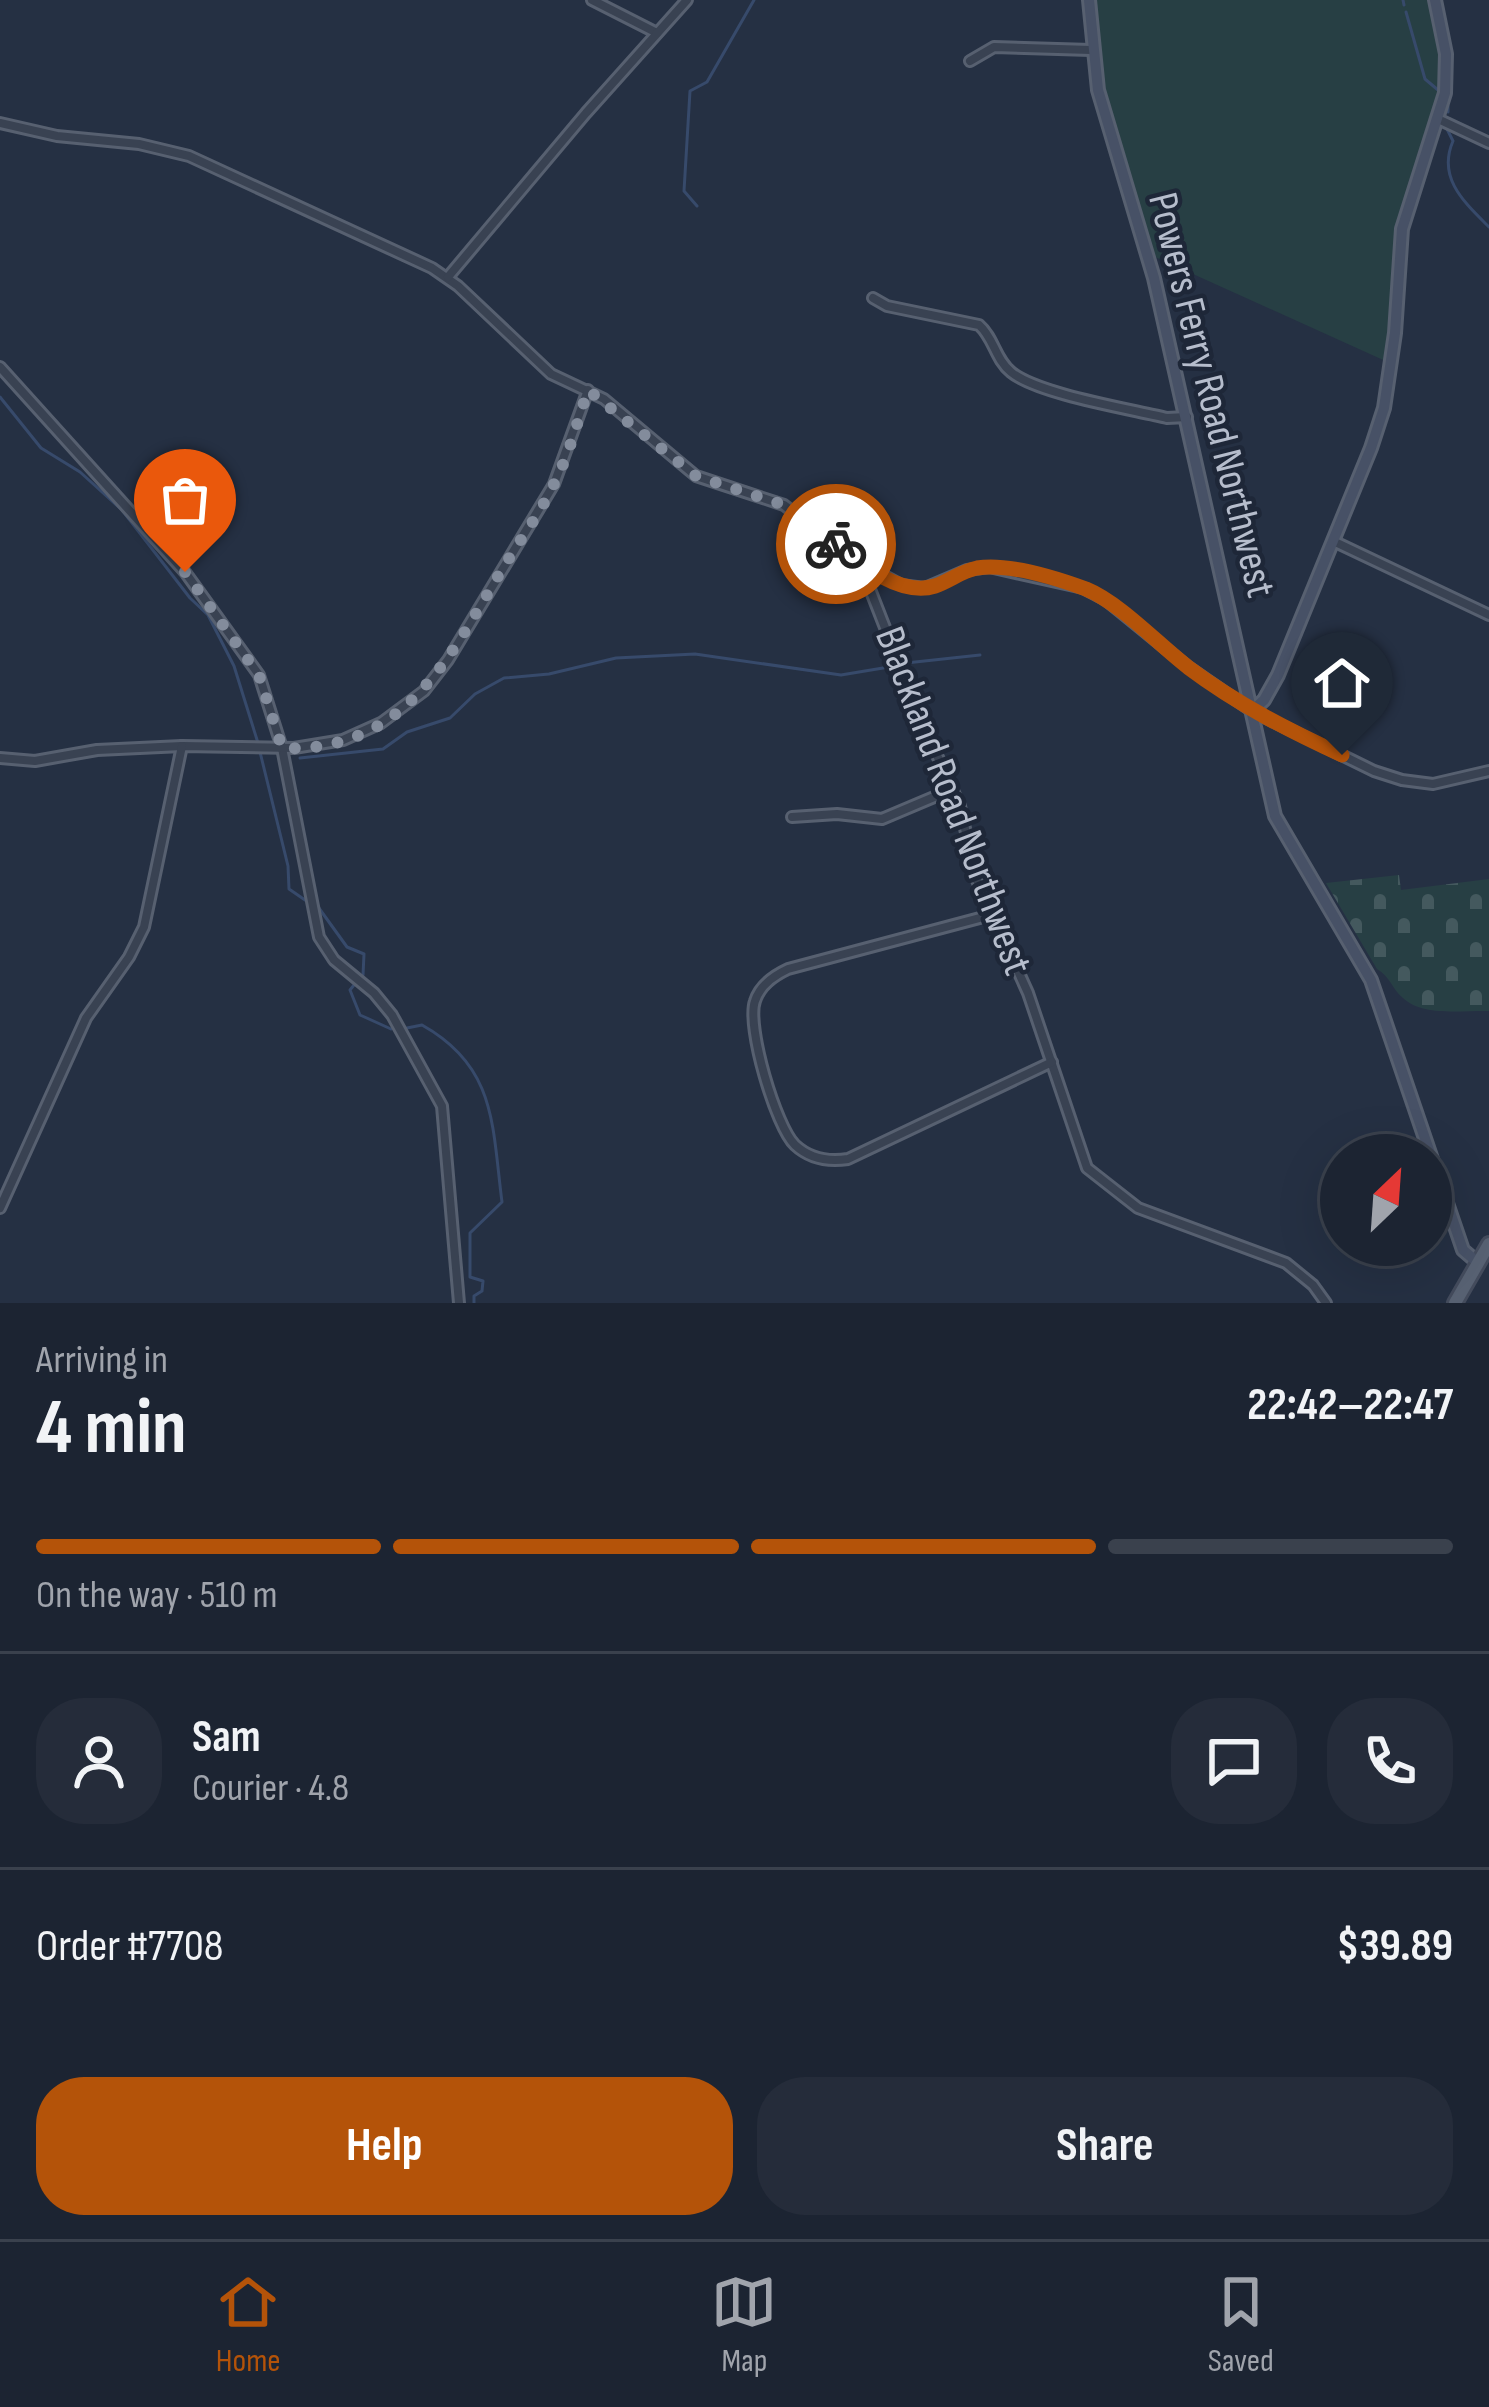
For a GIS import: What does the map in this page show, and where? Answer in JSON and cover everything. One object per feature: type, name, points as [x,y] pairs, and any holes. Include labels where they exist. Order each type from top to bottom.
[{"type":"main road","points":[[1455,1303],[1489,1244]]},
{"type":"street","points":[[592,0],[657,33]]},
{"type":"street","points":[[448,277],[688,0]]},
{"type":"street","name":"Powers Ferry Road Northwest","points":[[1088,0],[1098,90],[1154,278],[1276,815],[1371,980],[1463,1250],[1477,1262]]},
{"type":"street","points":[[1252,711],[1278,674],[1384,408],[1396,333],[1402,230],[1438,118],[1447,72],[1435,0]]},
{"type":"street","points":[[970,61],[994,47],[1091,50]]},
{"type":"street","points":[[1438,118],[1489,143]]},
{"type":"street","name":"Blackland Road Northwest","points":[[0,123],[189,156],[448,277],[551,374],[588,390],[696,476],[784,505],[869,568],[868,584],[953,789],[976,878],[1028,994],[1087,1168],[1138,1208],[1286,1263],[1326,1303]]},
{"type":"street","points":[[873,298],[887,306],[979,325],[1005,366],[1026,381],[1167,418],[1187,417]]},
{"type":"street","points":[[0,367],[82,454],[218,613],[259,675],[282,748],[319,937],[334,960],[392,1015],[442,1106],[459,1303]]},
{"type":"street","points":[[0,758],[34,760],[97,750],[182,746],[282,748],[325,745],[362,734],[408,704],[436,678],[550,491],[588,390]]},
{"type":"street","points":[[1333,540],[1489,616]]},
{"type":"street","points":[[869,568],[915,588],[933,587],[967,570],[989,567],[1083,588],[1106,600],[1171,654],[1252,711],[1402,780],[1447,783],[1489,771]]},
{"type":"street","points":[[0,1208],[86,1018],[139,939],[182,746]]},
{"type":"street","points":[[791,817],[837,814],[882,819],[953,789]]},
{"type":"street","points":[[991,915],[788,969],[766,982],[754,1001],[752,1023],[782,1126],[793,1144],[808,1155],[848,1159],[1052,1062]]},
{"type":"green space","points":[[1085,0],[1433,0],[1446,64],[1442,104],[1401,222],[1392,364],[1142,251],[1090,59]]},
{"type":"green space","points":[[1399,875],[1401,890],[1489,879],[1489,1011],[1432,1010],[1403,998],[1377,969],[1326,883]]},
{"type":"waterway","points":[[697,206],[684,191],[690,91],[707,82],[754,0]]},
{"type":"waterway","points":[[1403,0],[1404,5]]},
{"type":"waterway","points":[[1406,12],[1425,79],[1438,90]]},
{"type":"waterway","points":[[1448,106],[1448,112]]},
{"type":"waterway","points":[[1447,129],[1453,141],[1451,178],[1462,199],[1489,227]]},
{"type":"waterway","points":[[0,397],[41,448],[80,472],[122,510],[208,615],[234,666],[258,743]]},
{"type":"waterway","points":[[300,758],[383,749],[407,732],[450,718],[475,694],[504,678],[549,674],[616,658],[695,654],[841,675],[889,667]]},
{"type":"waterway","points":[[906,663],[980,655]]},
{"type":"waterway","points":[[260,752],[288,866],[289,889],[305,900]]},
{"type":"waterway","points":[[316,904],[347,947],[364,954],[363,975]]},
{"type":"waterway","points":[[354,985],[350,990],[360,1015],[391,1029]]},
{"type":"waterway","points":[[407,1028],[422,1025],[465,1060],[478,1079],[492,1124],[502,1202],[470,1233],[470,1277],[483,1281],[474,1303]]},
{"type":"way so far","points":[[185,572],[247,653],[272,705],[282,748],[294,748],[362,734],[408,704],[436,678],[550,491],[588,390],[696,476],[784,505],[836,544]]},
{"type":"route","points":[[836,544],[869,568],[915,588],[933,587],[967,570],[989,567],[1095,593],[1252,711],[1342,755]]}]
